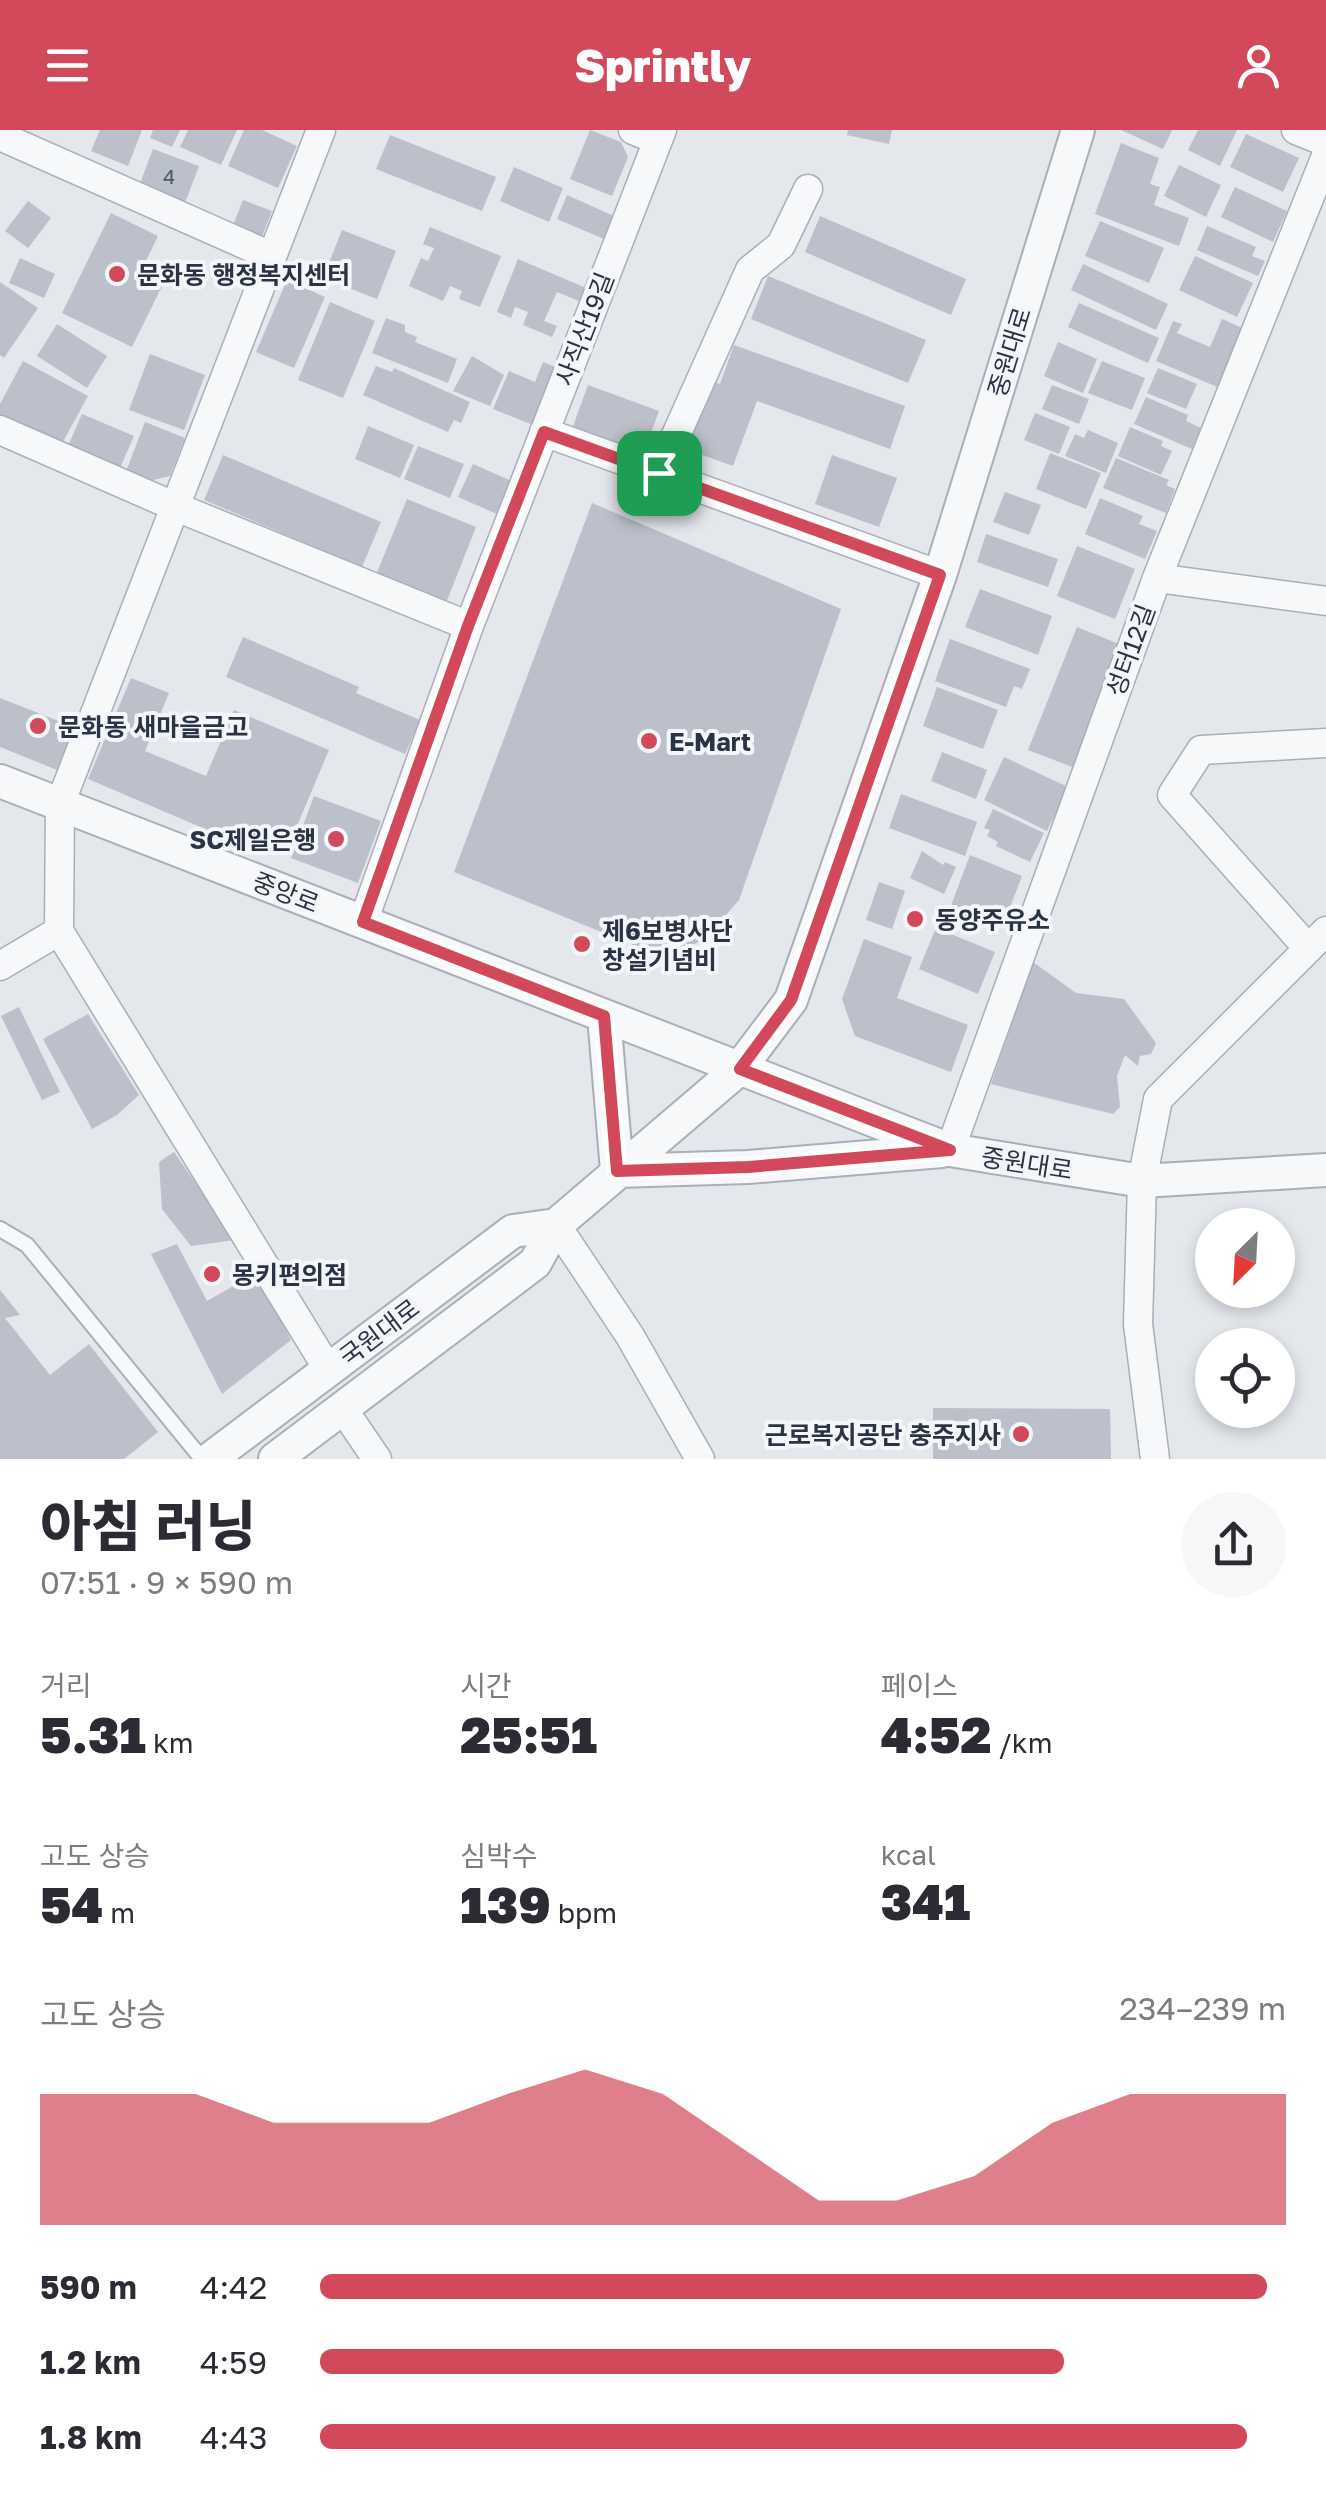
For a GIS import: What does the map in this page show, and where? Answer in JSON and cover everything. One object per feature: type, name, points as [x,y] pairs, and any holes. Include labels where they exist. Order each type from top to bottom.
[{"type":"street","points":[[321,130],[60,804],[59,931],[204,1160],[328,1370]]},
{"type":"street","name":"중원대로","points":[[1078,130],[940,575],[791,1000],[740,1069],[950,1150],[1142,1181],[1326,1170]]},
{"type":"street","points":[[1296,130],[1326,142]]},
{"type":"street","name":"사직산19길","points":[[363,922],[651,133]]},
{"type":"street","points":[[0,136],[271,256]]},
{"type":"street","name":"성터12길","points":[[950,1150],[1157,578],[1326,156]]},
{"type":"street","points":[[659,473],[750,270],[781,245],[808,189]]},
{"type":"street","points":[[0,430],[176,508],[468,626]]},
{"type":"street","points":[[544,432],[940,575]]},
{"type":"street","points":[[1157,578],[1326,601]]},
{"type":"street","points":[[1155,1459],[1138,1324],[1142,1181],[1158,1099],[1237,1024],[1316,939],[1172,796],[1201,750],[1326,743]]},
{"type":"street","name":"중앙로","points":[[0,780],[740,1069]]},
{"type":"street","points":[[0,966],[59,931]]},
{"type":"street","points":[[604,1016],[617,1171],[748,1167],[950,1150]]},
{"type":"street","name":"국원대로","points":[[274,1459],[535,1262],[556,1225],[740,1069]]},
{"type":"street","points":[[556,1225],[630,1336],[700,1459]]},
{"type":"street","name":"국원대로","points":[[210,1459],[513,1231],[556,1225]]},
{"type":"street","points":[[343,1409],[377,1459]]},
{"type":"lane","points":[[0,1229],[28,1245],[202,1459]]},
{"type":"building","points":[[100,130],[142,130],[128,166],[91,151]]},
{"type":"building","points":[[153,130],[180,130],[172,147],[150,138]]},
{"type":"building","points":[[188,130],[237,130],[221,165],[180,147]]},
{"type":"building","points":[[244,130],[262,130],[297,146],[278,188],[228,166]]},
{"type":"building","points":[[590,130],[621,142],[628,157],[612,196],[570,179]]},
{"type":"building","points":[[848,130],[892,130],[889,144],[847,135]]},
{"type":"building","points":[[1121,130],[1172,130],[1163,149]]},
{"type":"building","points":[[1198,130],[1237,130],[1220,166],[1188,150]]},
{"type":"building","points":[[1246,134],[1299,158],[1283,192],[1230,167]]},
{"type":"building","points":[[390,135],[496,177],[482,211],[376,169]]},
{"type":"building","points":[[1121,143],[1159,158],[1150,184],[1160,187],[1154,205],[1189,218],[1179,246],[1095,214]]},
{"type":"building","points":[[153,149],[199,166],[185,203],[139,186]]},
{"type":"building","points":[[1179,165],[1221,185],[1206,217],[1164,196]]},
{"type":"building","points":[[514,167],[563,188],[549,222],[500,201]]},
{"type":"building","points":[[1235,187],[1287,211],[1273,242],[1221,217]]},
{"type":"building","points":[[567,195],[614,216],[604,239],[557,219]]},
{"type":"building","points":[[243,200],[272,211],[261,239],[232,228]]},
{"type":"building","points":[[28,201],[51,218],[28,248],[5,231]]},
{"type":"building","name":"문화동 행정복지센터","points":[[111,213],[158,236],[142,269],[165,280],[132,347],[62,313]]},
{"type":"building","points":[[820,216],[966,279],[951,315],[805,252]]},
{"type":"building","points":[[1100,221],[1164,248],[1149,283],[1085,256]]},
{"type":"building","points":[[1207,226],[1256,247],[1252,256],[1265,261],[1258,276],[1197,250]]},
{"type":"building","points":[[430,227],[501,256],[480,307],[459,299],[462,291],[450,286],[443,301],[409,286],[421,258],[428,261],[434,248],[423,244]]},
{"type":"building","points":[[342,230],[396,251],[377,299],[323,278]]},
{"type":"building","points":[[1195,256],[1253,283],[1237,317],[1179,290]]},
{"type":"building","points":[[20,258],[55,274],[44,298],[9,283]]},
{"type":"building","points":[[518,259],[586,288],[581,302],[557,292],[544,321],[557,326],[552,337],[523,325],[528,312],[515,307],[511,318],[497,312]]},
{"type":"building","points":[[1083,264],[1168,304],[1156,330],[1071,290]]},
{"type":"building","points":[[768,276],[926,340],[908,383],[751,319]]},
{"type":"building","points":[[287,280],[325,297],[294,368],[256,352]]},
{"type":"building","points":[[0,282],[38,308],[4,358],[0,355]]},
{"type":"building","points":[[330,302],[375,321],[343,398],[298,380]]},
{"type":"building","points":[[1079,303],[1159,338],[1148,363],[1068,327]]},
{"type":"building","points":[[386,318],[405,325],[405,332],[417,337],[415,342],[457,359],[448,383],[372,353]]},
{"type":"building","points":[[1222,319],[1247,330],[1222,389],[1156,361],[1173,321],[1182,324],[1177,333],[1210,347]]},
{"type":"building","points":[[57,324],[107,356],[87,388],[37,356]]},
{"type":"building","points":[[1058,342],[1097,359],[1083,393],[1044,376]]},
{"type":"building","points":[[734,345],[905,406],[890,449],[757,401],[733,466],[680,447],[704,378],[720,384]]},
{"type":"building","points":[[150,354],[205,375],[184,430],[129,410]]},
{"type":"building","points":[[472,356],[504,375],[490,406],[453,391]]},
{"type":"building","points":[[23,361],[88,396],[59,449],[0,417],[0,404]]},
{"type":"building","points":[[1102,361],[1145,378],[1132,410],[1088,393]]},
{"type":"building","points":[[543,362],[562,370],[538,427],[493,409],[509,371],[535,382]]},
{"type":"building","points":[[376,366],[392,372],[394,368],[470,402],[461,423],[454,420],[448,432],[363,395]]},
{"type":"building","points":[[1158,368],[1197,384],[1186,409],[1147,393]]},
{"type":"building","points":[[588,385],[659,411],[643,455],[572,429]]},
{"type":"building","points":[[1052,385],[1089,399],[1079,424],[1042,409]]},
{"type":"building","points":[[1146,397],[1188,415],[1186,421],[1201,428],[1192,449],[1134,424]]},
{"type":"building","points":[[1035,413],[1070,427],[1059,454],[1024,440]]},
{"type":"building","points":[[82,414],[134,436],[119,470],[67,448]]},
{"type":"building","points":[[145,422],[185,438],[170,476],[145,482],[125,474]]},
{"type":"building","points":[[368,426],[414,445],[400,478],[355,459]]},
{"type":"building","points":[[1130,427],[1163,441],[1161,446],[1172,451],[1161,475],[1118,456]]},
{"type":"building","points":[[1088,430],[1118,443],[1106,473],[1065,456],[1075,434],[1084,438]]},
{"type":"building","points":[[418,446],[464,464],[450,498],[404,479]]},
{"type":"building","points":[[1050,453],[1101,473],[1086,509],[1036,489]]},
{"type":"building","points":[[223,455],[381,522],[362,567],[204,500]]},
{"type":"building","points":[[832,455],[897,478],[879,527],[815,504]]},
{"type":"building","points":[[1116,458],[1169,480],[1166,485],[1175,489],[1166,513],[1103,488]]},
{"type":"building","points":[[473,464],[512,481],[497,514],[458,497]]},
{"type":"building","points":[[1005,492],[1041,505],[1029,535],[993,522]]},
{"type":"building","points":[[1100,498],[1143,516],[1139,524],[1157,531],[1145,559],[1085,534]]},
{"type":"building","points":[[407,499],[476,527],[446,603],[376,575]]},
{"type":"building","name":"E-Mart","points":[[592,503],[841,609],[739,900],[706,938],[678,953],[653,953],[454,872]]},
{"type":"building","points":[[986,534],[1058,559],[1048,587],[977,562]]},
{"type":"building","points":[[1077,546],[1135,569],[1115,619],[1057,596]]},
{"type":"building","points":[[980,589],[1052,616],[1038,655],[965,627]]},
{"type":"building","points":[[1077,627],[1124,646],[1075,768],[1028,750]]},
{"type":"building","points":[[243,637],[359,687],[356,693],[420,720],[405,754],[226,677]]},
{"type":"building","points":[[950,639],[1030,669],[1022,689],[1014,686],[1006,707],[935,681]]},
{"type":"building","points":[[131,678],[169,693],[145,751],[206,776],[234,710],[329,750],[289,845],[259,832],[252,849],[88,779]]},
{"type":"building","points":[[937,687],[998,710],[983,749],[923,726]]},
{"type":"building","points":[[0,698],[74,727],[57,770],[0,747]]},
{"type":"building","points":[[942,752],[987,770],[976,799],[931,781]]},
{"type":"building","points":[[1004,757],[1068,787],[1047,831],[984,800]]},
{"type":"building","points":[[901,794],[977,822],[965,856],[889,828]]},
{"type":"building","name":"SC제일은행","points":[[314,796],[381,821],[358,883],[291,858]]},
{"type":"building","points":[[993,809],[1044,833],[1030,862],[996,846],[998,842],[987,836],[990,830],[984,828]]},
{"type":"building","points":[[922,851],[943,865],[945,862],[956,867],[944,894],[910,878]]},
{"type":"building","points":[[970,855],[1022,876],[1009,910],[995,904],[986,926],[949,911]]},
{"type":"building","points":[[879,882],[905,891],[892,929],[866,920]]},
{"type":"building","points":[[936,928],[995,952],[978,994],[919,969]]},
{"type":"building","points":[[864,939],[912,957],[897,998],[968,1025],[951,1072],[855,1036],[842,999]]},
{"type":"building","points":[[1033,962],[1076,993],[1124,999],[1156,1043],[1151,1054],[1140,1056],[1138,1066],[1125,1055],[1117,1076],[1120,1107],[1113,1114],[991,1084]]},
{"type":"building","points":[[19,1007],[60,1092],[42,1100],[1,1016]]},
{"type":"building","points":[[88,1014],[139,1095],[117,1115],[92,1129],[43,1039]]},
{"type":"building","points":[[174,1152],[235,1240],[191,1246],[162,1209],[159,1162]]},
{"type":"building","points":[[177,1244],[207,1301],[256,1273],[291,1340],[222,1394],[151,1254]]},
{"type":"building","points":[[0,1290],[20,1315],[5,1318],[50,1375],[89,1344],[158,1432],[124,1459],[0,1459]]},
{"type":"building","name":"근로복지공단 충주지사","points":[[933,1408],[1110,1409],[1111,1459],[933,1459]]},
{"type":"place","name":"문화동 행정복지센터","points":[[117,274]]},
{"type":"place","name":"문화동 새마을금고","points":[[38,726]]},
{"type":"place","name":"E-Mart","points":[[649,741]]},
{"type":"place","name":"SC제일은행","points":[[336,839]]},
{"type":"place","name":"동양주유소","points":[[915,919]]},
{"type":"place","name":"제6보병사단 창설기념비","points":[[582,944]]},
{"type":"place","name":"몽키편의점","points":[[212,1274]]},
{"type":"place","name":"근로복지공단 충주지사","points":[[1021,1434]]},
{"type":"route","points":[[544,432],[659,473],[940,575],[791,1000],[740,1069],[950,1150],[748,1167],[617,1171],[604,1016],[363,922],[468,626],[544,432]]}]
